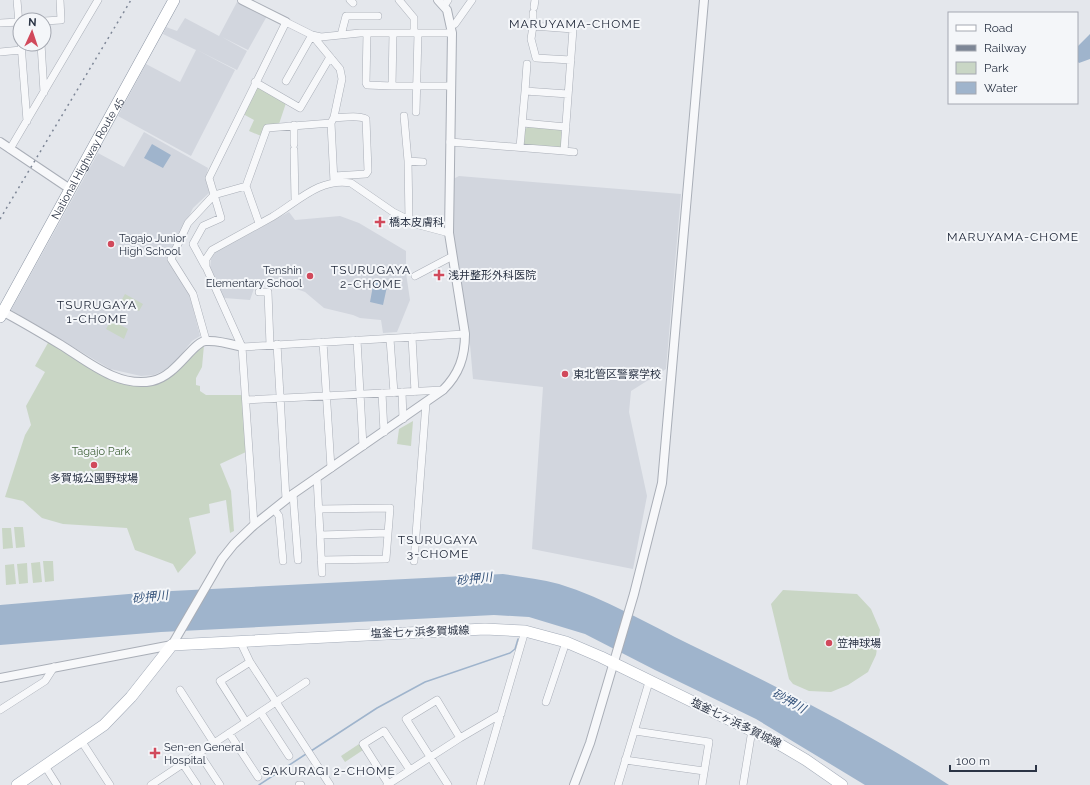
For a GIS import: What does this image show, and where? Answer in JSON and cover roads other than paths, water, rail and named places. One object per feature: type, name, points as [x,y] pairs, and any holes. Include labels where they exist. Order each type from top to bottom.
[{"type":"main road","name":"National Highway Route 45","points":[[1,310],[167,0]]},
{"type":"main road","name":"National Highway Route 45","points":[[67,187],[174,0]]},
{"type":"main road","name":"塩釜七ヶ浜多賀城線","points":[[172,645],[485,629],[525,631],[566,642],[614,659],[649,682],[752,730],[806,760],[842,785]]},
{"type":"main road","points":[[17,785],[82,742],[104,725],[122,708],[172,645]]},
{"type":"street","points":[[17,0],[18,12]]},
{"type":"street","points":[[52,21],[61,20],[60,0]]},
{"type":"street","points":[[10,149],[98,0]]},
{"type":"street","points":[[242,0],[312,35],[321,37],[367,33],[452,34]]},
{"type":"street","points":[[400,0],[414,18],[416,33],[416,112]]},
{"type":"street","points":[[451,25],[455,24],[472,0]]},
{"type":"street","points":[[574,785],[590,743],[629,608],[662,483],[704,0]]},
{"type":"street","points":[[0,678],[172,645],[229,550],[254,525],[286,499],[426,403],[452,382],[460,367],[465,350],[465,334],[451,257],[449,233],[452,34],[451,25],[444,2]]},
{"type":"street","points":[[534,6],[531,39],[536,58],[571,60]]},
{"type":"street","points":[[341,35],[346,16],[378,16]]},
{"type":"street","points":[[0,23],[12,22]]},
{"type":"street","points":[[254,525],[242,347],[206,267],[193,244],[203,226],[221,218],[209,178],[255,82],[286,22]]},
{"type":"street","points":[[533,26],[573,29],[564,151]]},
{"type":"street","points":[[367,33],[367,85],[451,86]]},
{"type":"street","points":[[392,86],[393,33]]},
{"type":"street","points":[[312,35],[340,69],[342,79],[332,120],[334,179]]},
{"type":"street","points":[[286,81],[312,35]]},
{"type":"street","points":[[0,52],[12,49]]},
{"type":"street","points":[[21,52],[27,121]]},
{"type":"street","points":[[42,52],[44,92]]},
{"type":"street","points":[[255,82],[300,108],[330,57]]},
{"type":"street","points":[[520,147],[527,64]]},
{"type":"street","points":[[525,91],[568,94]]},
{"type":"street","points":[[404,116],[408,161],[409,220]]},
{"type":"street","points":[[206,267],[206,259],[212,250],[289,206],[295,200],[334,179],[366,174],[368,171],[366,119],[362,117],[267,128],[246,186],[259,223]]},
{"type":"street","points":[[523,123],[566,127]]},
{"type":"street","points":[[294,125],[295,200]]},
{"type":"street","points":[[0,142],[67,187]]},
{"type":"street","points":[[450,142],[574,152]]},
{"type":"street","points":[[408,161],[423,162]]},
{"type":"street","points":[[334,179],[351,183],[393,212],[419,225],[449,233]]},
{"type":"street","points":[[206,340],[192,294],[171,259],[188,224],[214,195],[246,186]]},
{"type":"street","points":[[415,276],[451,257]]},
{"type":"street","points":[[259,292],[268,292],[270,345]]},
{"type":"street","points":[[1,310],[104,372],[130,380],[150,381],[167,375],[179,365],[195,346],[206,340],[242,347],[465,334]]},
{"type":"street","points":[[412,337],[415,392]]},
{"type":"street","points":[[390,339],[403,419]]},
{"type":"street","points":[[357,340],[363,446]]},
{"type":"street","points":[[323,342],[331,468]]},
{"type":"street","points":[[277,344],[286,499]]},
{"type":"street","points":[[246,400],[443,390]]},
{"type":"street","points":[[382,393],[384,432]]},
{"type":"street","points":[[414,561],[426,403]]},
{"type":"street","points":[[317,477],[322,573]]},
{"type":"street","points":[[294,494],[298,560]]},
{"type":"street","points":[[319,509],[390,508],[386,559],[321,560]]},
{"type":"street","points":[[274,509],[279,516],[283,561]]},
{"type":"street","points":[[320,534],[388,533]]},
{"type":"street","points":[[480,785],[502,714],[525,631]]},
{"type":"street","points":[[240,641],[250,662],[330,785]]},
{"type":"street","points":[[546,702],[566,642]]},
{"type":"street","points":[[246,722],[220,681],[250,662]]},
{"type":"street","points":[[0,710],[45,681],[54,667]]},
{"type":"street","points":[[151,785],[306,682]]},
{"type":"street","points":[[618,785],[649,682]]},
{"type":"street","points":[[180,690],[214,743]]},
{"type":"street","points":[[448,785],[406,719],[437,700],[460,738]]},
{"type":"street","points":[[260,713],[289,756]]},
{"type":"street","points":[[410,770],[384,731],[363,744],[388,785],[460,738],[502,714]]},
{"type":"street","points":[[743,785],[752,730]]},
{"type":"street","points":[[634,731],[709,742],[702,785]]},
{"type":"street","points":[[229,733],[258,777]]},
{"type":"street","points":[[82,742],[110,785]]},
{"type":"street","points":[[199,753],[220,785]]},
{"type":"street","points":[[625,760],[704,771]]},
{"type":"street","points":[[183,764],[197,785]]},
{"type":"street","points":[[45,766],[57,785]]},
{"type":"water","points":[[1090,34],[1090,59],[1079,63],[1078,62],[1078,46]]},
{"type":"water","points":[[152,144],[171,155],[163,168],[144,158]]},
{"type":"water","points":[[374,280],[388,282],[383,305],[370,302]]},
{"type":"water","name":"砂押川","points":[[503,574],[538,579],[559,584],[593,596],[610,604],[757,677],[855,728],[949,785],[865,785],[756,719],[585,634],[529,617],[494,615],[161,632],[0,645],[0,605],[152,592]]},
{"type":"waterway","points":[[311,751],[377,708],[425,682],[510,653],[515,649],[518,639]]},
{"type":"waterway","points":[[259,785],[306,754]]},
{"type":"railway","points":[[0,219],[131,0]]},
{"type":"place","name":"橋本皮膚科","points":[[380,222]]},
{"type":"place","name":"Tagajo Junior High School","points":[[111,244]]},
{"type":"place","name":"浅井整形外科医院","points":[[439,275]]},
{"type":"place","name":"Tenshin Elementary School","points":[[310,276]]},
{"type":"place","name":"東北管区警察学校","points":[[565,374]]},
{"type":"place","name":"多賀城公園野球場","points":[[94,465]]},
{"type":"place","name":"笠神球場","points":[[829,643]]},
{"type":"place","name":"Sen-en General Hospital","points":[[155,753]]},
{"type":"district","name":"MARUYAMA-CHOME","points":[[575,24]]},
{"type":"district","name":"MARUYAMA-CHOME","points":[[1013,237]]},
{"type":"district","name":"TSURUGAYA 2-CHOME","points":[[371,277]]},
{"type":"district","name":"TSURUGAYA 1-CHOME","points":[[97,312]]},
{"type":"district","name":"TSURUGAYA 3-CHOME","points":[[438,547]]},
{"type":"district","name":"SAKURAGI 2-CHOME","points":[[329,771]]},
{"type":"park label","name":"Tagajo Park","points":[[101,451]]}]
